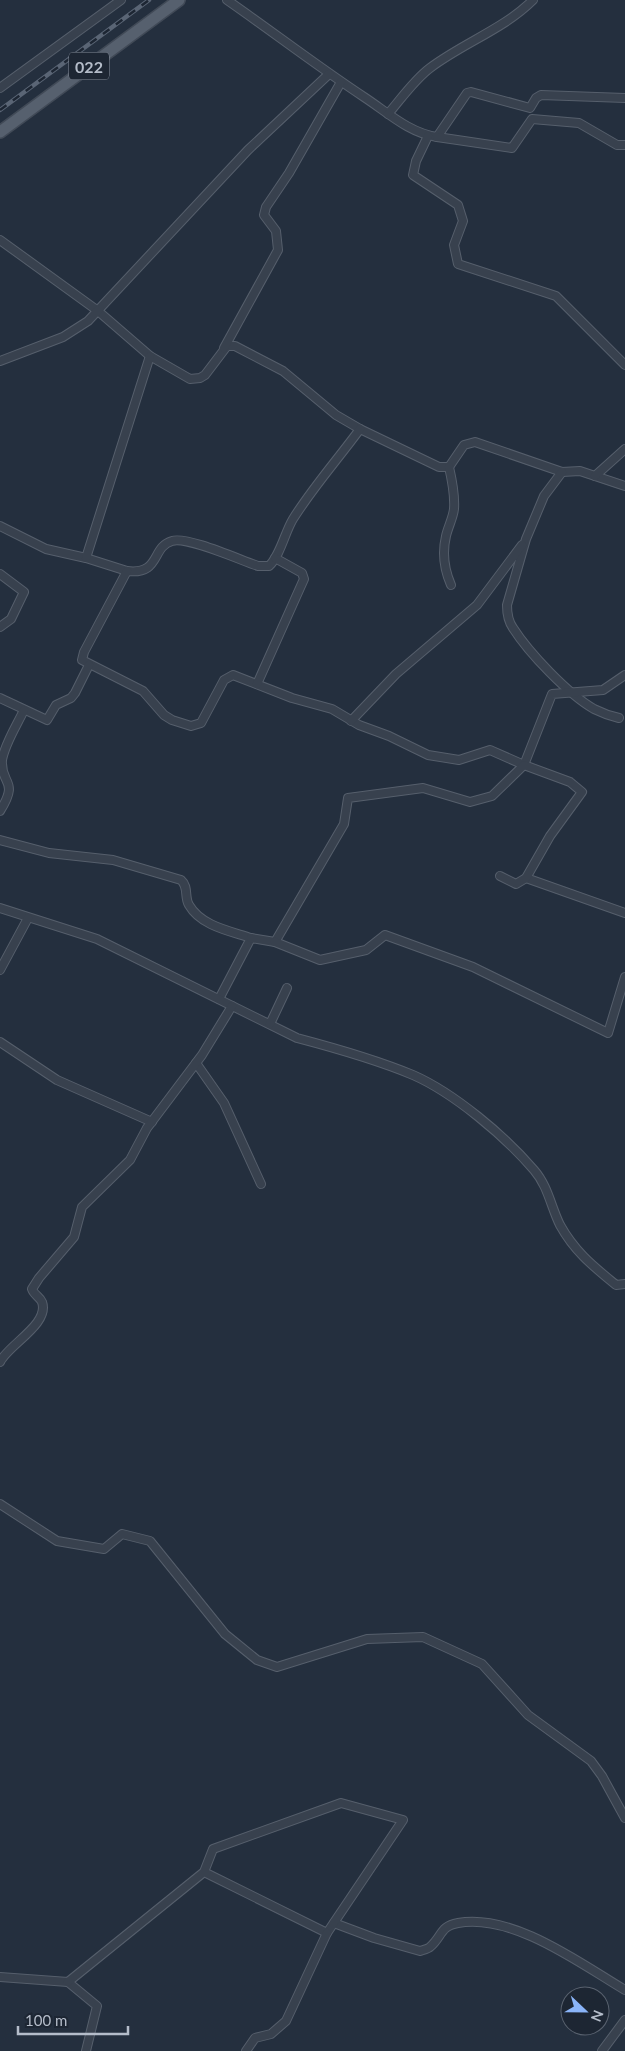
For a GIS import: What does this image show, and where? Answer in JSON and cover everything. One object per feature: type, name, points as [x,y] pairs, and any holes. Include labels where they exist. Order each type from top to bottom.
[{"type":"main road","name":"022","points":[[0,132],[179,0]]},
{"type":"street","points":[[0,88],[121,0]]},
{"type":"street","points":[[226,0],[388,114],[412,129],[428,136],[512,148],[532,119],[579,123],[617,145],[625,145]]},
{"type":"street","points":[[388,114],[429,68],[497,27],[521,11],[533,0]]},
{"type":"street","points":[[0,361],[70,334],[98,311],[248,150],[329,74]]},
{"type":"street","points":[[0,240],[98,311],[150,356],[190,379],[200,378],[208,372],[222,351],[278,250],[276,230],[264,215],[266,207],[289,173],[341,82]]},
{"type":"street","points":[[437,137],[467,93],[471,92],[530,108],[536,98],[541,95],[625,98]]},
{"type":"street","points":[[428,136],[416,160],[413,175],[458,205],[463,221],[454,245],[458,264],[556,296],[625,366]]},
{"type":"street","points":[[222,351],[227,346],[235,346],[283,371],[336,415],[360,429],[439,466],[449,467]]},
{"type":"street","points":[[86,558],[150,356]]},
{"type":"street","points":[[0,538],[2,528],[46,549],[134,572],[148,568],[166,543],[176,540],[190,541],[258,566],[269,566],[275,558],[287,530],[316,484],[360,429]]},
{"type":"street","points":[[450,585],[445,571],[444,553],[446,535],[454,510],[453,485],[449,467],[464,445],[475,442],[562,472],[580,471],[625,486]]},
{"type":"street","points":[[595,476],[625,449]]},
{"type":"street","points":[[562,472],[544,496],[526,539],[506,606],[509,620],[542,663],[573,692],[592,708],[619,718]]},
{"type":"street","points":[[351,720],[396,674],[477,605],[526,539]]},
{"type":"street","points":[[257,684],[304,579],[302,573],[275,558]]},
{"type":"street","points":[[127,571],[81,657],[89,665],[143,691],[164,715],[172,720],[191,726],[200,723],[224,680],[227,676],[232,675],[292,698],[324,706],[428,755],[459,760],[490,750],[570,782],[582,792],[550,836],[526,878],[516,884],[500,876]]},
{"type":"street","points":[[0,574],[24,592],[11,619],[0,627]]},
{"type":"street","points":[[0,698],[47,720],[56,705],[71,698],[75,693],[89,665]]},
{"type":"street","points":[[275,942],[344,824],[348,798],[423,788],[470,802],[492,796],[524,765],[552,694],[603,690],[625,675]]},
{"type":"street","points":[[0,811],[6,801],[10,788],[3,769],[3,758],[24,710]]},
{"type":"street","points":[[0,840],[49,853],[113,860],[175,878],[184,882],[188,904],[196,914],[214,925],[251,938],[275,942],[320,960],[366,950],[385,934],[473,967],[608,1033],[625,977]]},
{"type":"street","points":[[526,878],[625,913]]},
{"type":"street","points":[[0,908],[97,939],[297,1038],[331,1047],[413,1075],[448,1094],[497,1133],[535,1170],[560,1224],[579,1254],[616,1285],[625,1284]]},
{"type":"street","points":[[0,970],[28,918]]},
{"type":"street","points":[[219,999],[251,938]]},
{"type":"street","points":[[270,1024],[287,988]]},
{"type":"street","points":[[0,1362],[6,1352],[28,1334],[40,1315],[41,1300],[32,1289],[34,1284],[74,1237],[82,1207],[130,1160],[152,1122],[196,1063],[232,1006]]},
{"type":"street","points":[[0,1042],[56,1080],[152,1122]]},
{"type":"street","points":[[196,1063],[224,1103],[261,1184]]},
{"type":"street","points":[[0,1504],[58,1541],[104,1548],[122,1534],[150,1541],[225,1634],[257,1660],[277,1667],[367,1639],[423,1637],[482,1664],[528,1716],[591,1762],[602,1776],[625,1818]]},
{"type":"street","points":[[68,1982],[204,1872],[213,1848],[341,1803],[403,1820],[327,1933],[286,2021],[271,2034],[254,2038],[246,2051]]},
{"type":"street","points":[[204,1872],[327,1933]]},
{"type":"street","points":[[334,1923],[374,1938],[420,1951],[430,1946],[442,1929],[458,1923],[478,1923],[505,1928],[526,1934],[548,1944],[625,1990]]},
{"type":"street","points":[[0,1977],[68,1982],[96,2006],[86,2051]]},
{"type":"street","points":[[602,2051],[625,2020]]},
{"type":"railway","points":[[0,110],[149,0]]}]
